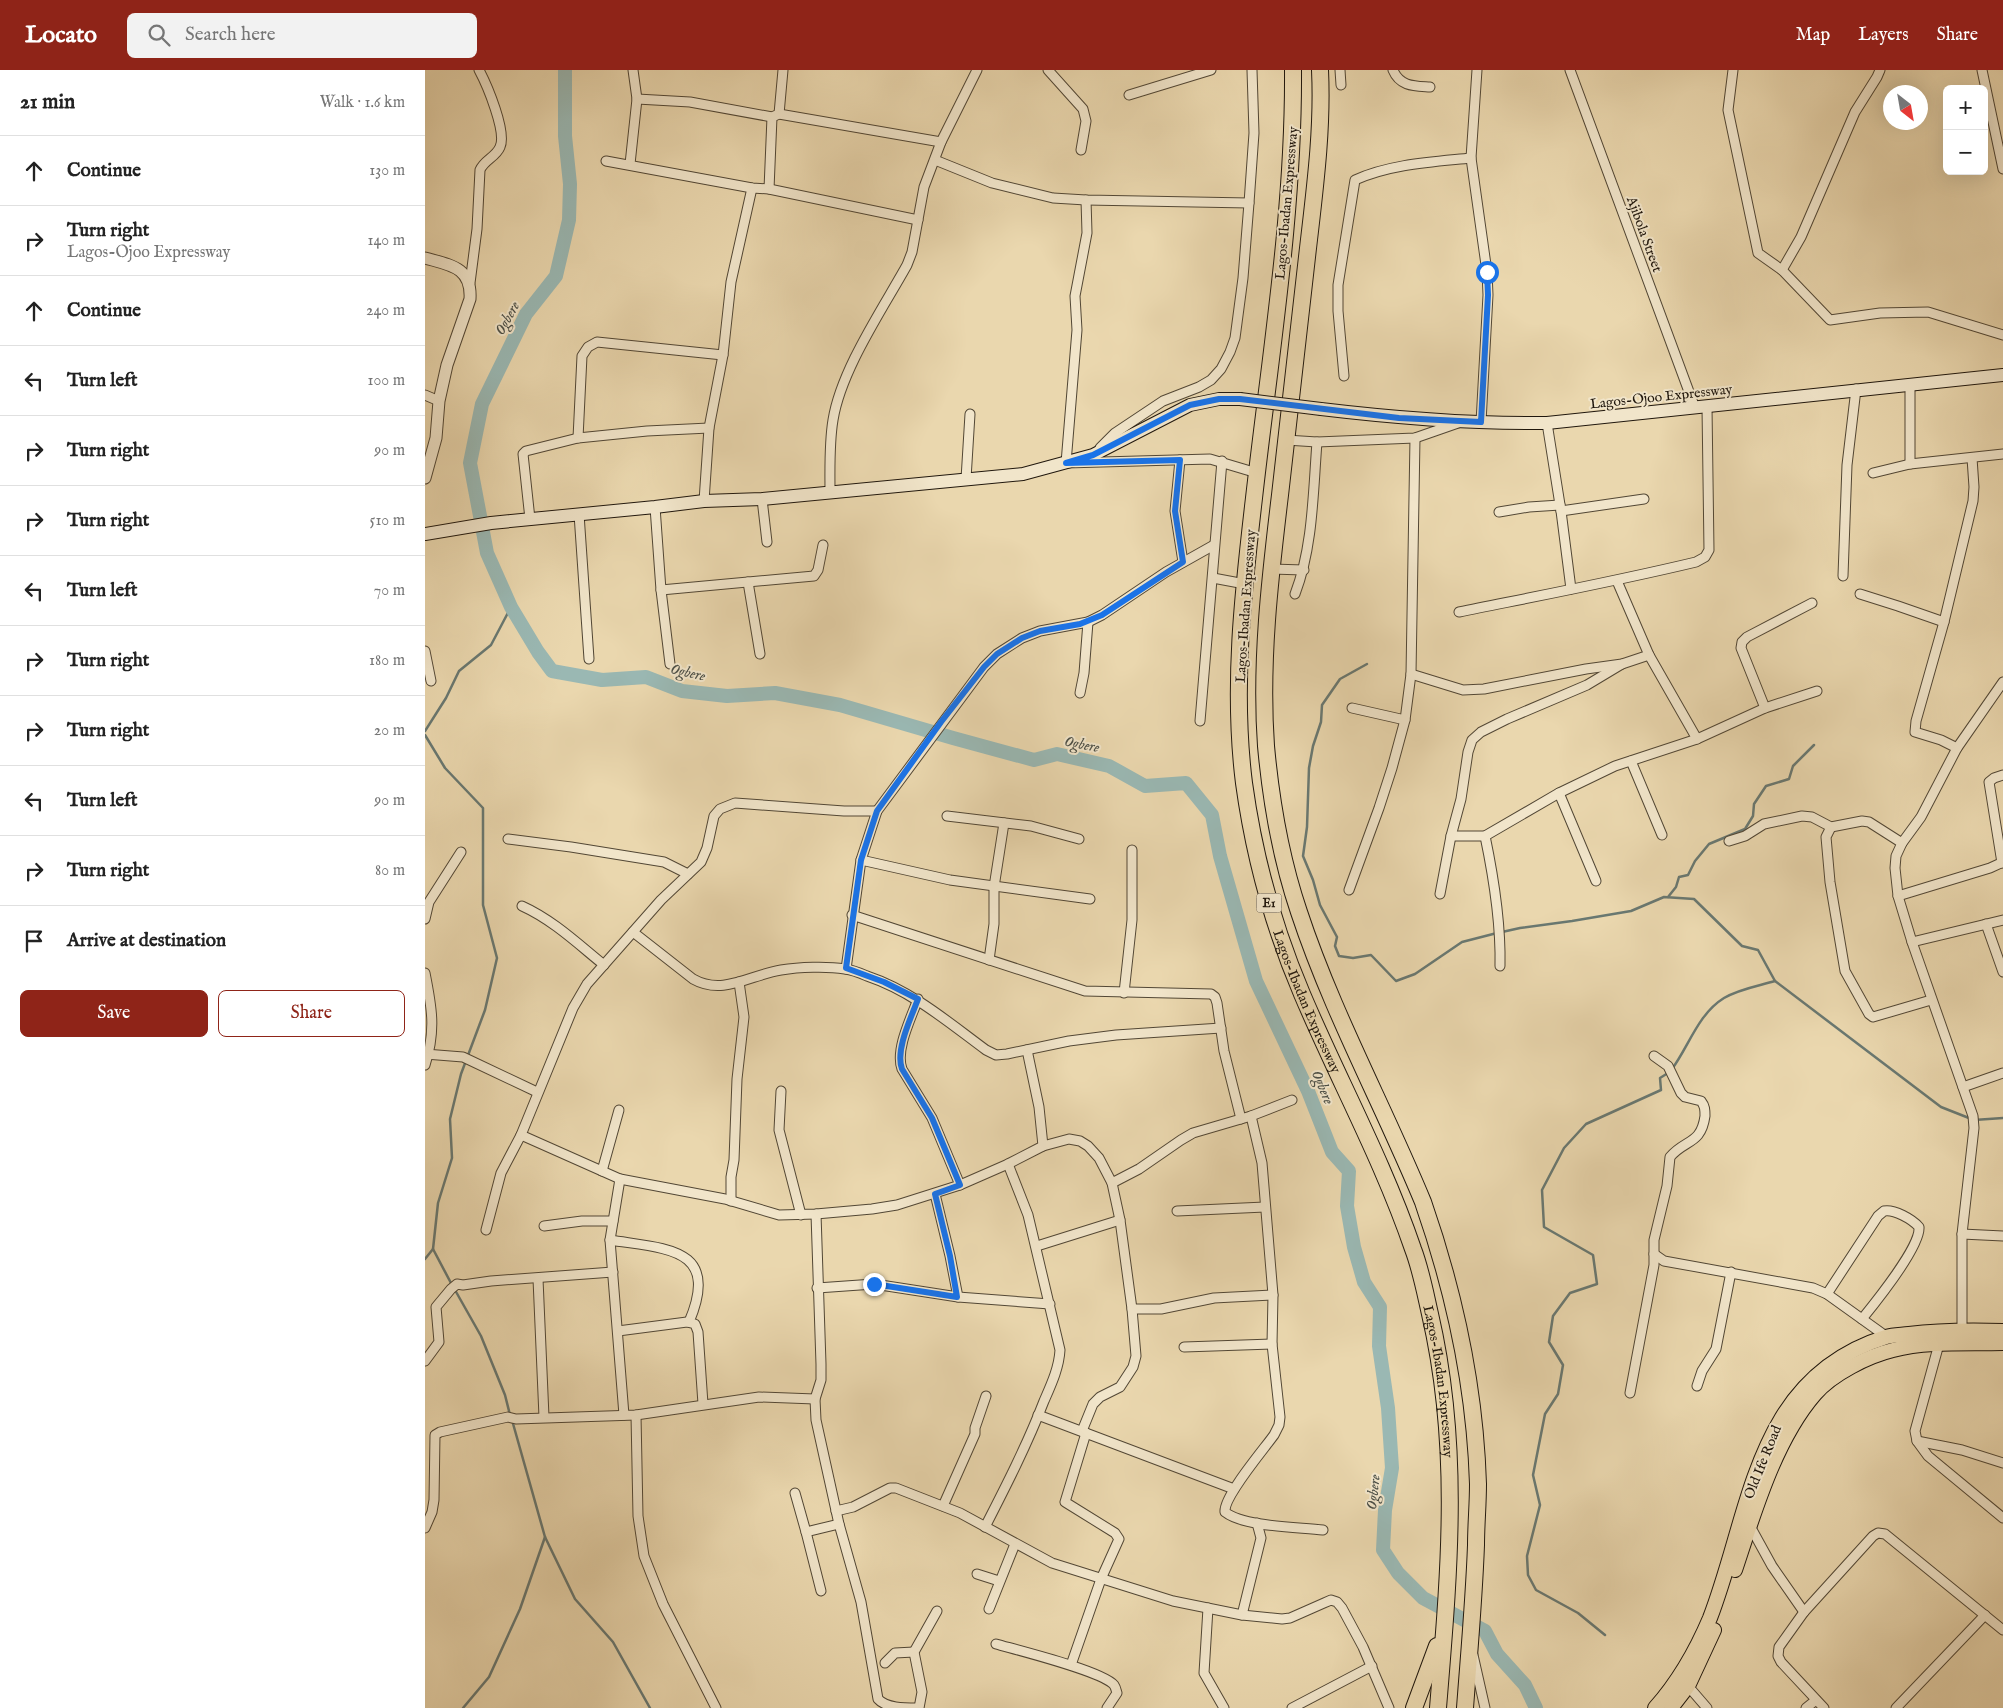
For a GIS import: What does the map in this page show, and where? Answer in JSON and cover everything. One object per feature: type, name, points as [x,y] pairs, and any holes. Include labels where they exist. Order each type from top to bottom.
[{"type":"highway","name":"Lagos-Ibadan Expressway","points":[[1293,70],[1293,120],[1287,209],[1245,584],[1239,666],[1239,714],[1244,782],[1257,859],[1267,896],[1301,992],[1398,1208],[1415,1253],[1436,1338],[1449,1428],[1451,1472],[1445,1623],[1439,1708]]},
{"type":"highway","name":"Lagos-Ibadan Expressway","points":[[1320,70],[1319,127],[1310,232],[1271,569],[1265,651],[1265,722],[1274,802],[1290,882],[1299,912],[1320,969],[1423,1202],[1437,1242],[1465,1357],[1473,1415],[1478,1486],[1473,1600],[1465,1708]]},
{"type":"highway","points":[[1414,1708],[1445,1623]]},
{"type":"main road","name":"Lagos-Ojoo Expressway","points":[[425,534],[491,523],[655,507],[704,500],[762,499],[1023,474],[1093,455],[1190,405],[1219,399],[1240,399],[1399,418],[1547,423],[2003,375]]},
{"type":"main road","name":"Old Ife Road","points":[[1655,1708],[1683,1673],[1706,1625],[1751,1507],[1771,1436],[1779,1420],[1804,1387],[1831,1363],[1887,1337],[1962,1330],[2003,1331]]},
{"type":"main road","name":"Old Ife Road","points":[[1671,1708],[1688,1686],[1717,1622],[1750,1526],[1751,1507],[1793,1424],[1815,1394],[1844,1372],[1881,1353],[1896,1349],[1939,1344],[2003,1343]]},
{"type":"street","points":[[425,478],[436,438],[439,401],[447,365],[470,299],[470,283],[477,229],[480,170],[483,163],[498,151],[502,141],[498,117],[492,98],[479,70]]},
{"type":"street","points":[[631,164],[637,99],[633,70]]},
{"type":"street","points":[[769,189],[775,116],[783,70]]},
{"type":"street","points":[[830,493],[831,440],[836,406],[851,366],[907,265],[912,252],[924,187],[941,142],[977,70]]},
{"type":"street","points":[[1047,70],[1083,109],[1086,121],[1081,150]]},
{"type":"street","points":[[1129,96],[1211,70]]},
{"type":"street","points":[[1093,455],[1115,433],[1163,401],[1199,387],[1211,380],[1221,370],[1231,352],[1235,338],[1243,278],[1249,203],[1254,133],[1252,70]]},
{"type":"street","points":[[1340,70],[1341,85]]},
{"type":"street","points":[[1393,70],[1395,75],[1407,85],[1431,87]]},
{"type":"street","points":[[1477,70],[1471,158],[1487,272],[1488,295],[1481,422]]},
{"type":"street","name":"Ajibola Street","points":[[1459,612],[1617,581],[1696,562],[1705,557],[1709,550],[1701,407],[1570,70]]},
{"type":"street","points":[[1733,70],[1728,110],[1757,253],[1782,270],[1830,320],[1881,313],[1928,312],[2003,335]]},
{"type":"street","points":[[1782,270],[1801,237],[1855,112],[1880,70]]},
{"type":"street","points":[[1982,70],[2003,169]]},
{"type":"street","points":[[637,99],[690,102],[941,142]]},
{"type":"street","points":[[1344,376],[1338,311],[1338,285],[1355,180],[1372,172],[1430,162],[1471,158]]},
{"type":"street","points":[[935,160],[992,183],[1032,194],[1087,200],[1249,203]]},
{"type":"street","points":[[606,161],[631,164],[752,188],[769,189],[918,220]]},
{"type":"street","points":[[704,500],[709,428],[723,355],[731,282],[752,188]]},
{"type":"street","points":[[1087,200],[1087,233],[1075,296],[1077,330],[1066,463],[1210,459],[1223,461],[1257,473]]},
{"type":"street","points":[[425,258],[458,268],[470,283]]},
{"type":"street","points":[[578,438],[583,356],[588,347],[597,342],[723,355]]},
{"type":"street","points":[[1910,384],[1910,464]]},
{"type":"street","points":[[1843,576],[1847,466],[1856,390]]},
{"type":"street","points":[[425,395],[439,401]]},
{"type":"street","points":[[966,479],[970,414]]},
{"type":"street","points":[[1286,440],[1317,442],[1415,438],[1462,421]]},
{"type":"street","points":[[1547,423],[1561,508],[1571,589]]},
{"type":"street","points":[[530,519],[524,452],[578,438],[647,431],[709,428]]},
{"type":"street","points":[[1349,890],[1379,808],[1405,720],[1411,674],[1415,438]]},
{"type":"street","points":[[1295,594],[1304,570],[1313,501],[1317,442]]},
{"type":"street","points":[[1873,473],[1910,464],[2003,454]]},
{"type":"street","points":[[1957,748],[1941,740],[1915,732],[1916,721],[1944,622],[1973,501],[1973,458]]},
{"type":"street","points":[[1180,460],[1175,511],[1183,562]]},
{"type":"street","points":[[1200,721],[1213,578],[1214,545],[1223,461]]},
{"type":"street","points":[[762,499],[767,542]]},
{"type":"street","points":[[1499,512],[1529,507],[1561,508],[1644,499]]},
{"type":"street","points":[[655,507],[669,664]]},
{"type":"street","points":[[579,514],[589,659]]},
{"type":"street","points":[[661,590],[813,576],[818,570],[823,545]]},
{"type":"street","points":[[846,968],[861,860],[877,811],[941,722],[984,667],[997,654],[1010,645],[1040,631],[1088,622],[1102,615],[1183,562],[1214,545]]},
{"type":"street","points":[[1271,569],[1304,570]]},
{"type":"street","points":[[1213,578],[1245,584]]},
{"type":"street","points":[[1617,581],[1649,655],[1697,739]]},
{"type":"street","points":[[748,582],[760,654]]},
{"type":"street","points":[[1860,594],[1944,622]]},
{"type":"street","points":[[1765,708],[1741,648],[1742,642],[1812,603]]},
{"type":"street","points":[[1080,693],[1084,673],[1088,622]]},
{"type":"street","points":[[425,651],[431,681]]},
{"type":"street","points":[[1411,674],[1463,690],[1484,689],[1622,664],[1649,655]]},
{"type":"street","points":[[1440,894],[1451,836],[1461,800],[1467,752],[1473,740],[1481,732],[1507,718],[1580,688],[1622,664]]},
{"type":"street","points":[[1962,1330],[1962,1234],[1974,1128],[1973,1116],[1912,942],[1899,896],[1895,868],[1896,856],[1902,843],[1921,818],[1957,748],[2002,686]]},
{"type":"street","points":[[1451,836],[1485,836],[1559,793],[1631,761],[1697,739],[1765,708],[1817,691]]},
{"type":"street","points":[[1352,708],[1405,720]]},
{"type":"street","points":[[1631,761],[1662,835]]},
{"type":"street","points":[[1899,896],[2002,863],[1989,782],[2003,775]]},
{"type":"street","points":[[1559,793],[1596,881]]},
{"type":"street","points":[[486,1230],[501,1173],[521,1135],[573,1008],[587,984],[661,900],[701,862],[705,854],[713,816],[720,809],[735,803],[844,811],[877,811]]},
{"type":"street","points":[[947,816],[1031,826],[1079,839]]},
{"type":"street","points":[[1729,841],[1745,836],[1764,824],[1791,817],[1812,817],[1831,827],[1862,821],[1869,822],[1902,843]]},
{"type":"street","points":[[989,960],[994,924],[994,887],[1004,823]]},
{"type":"street","points":[[1831,827],[1827,837],[1830,882],[1848,979],[1869,1014],[1873,1017],[1931,1000]]},
{"type":"street","points":[[1485,836],[1494,882],[1500,934],[1500,966]]},
{"type":"street","points":[[507,839],[664,862],[688,874]]},
{"type":"street","points":[[1124,993],[1132,920],[1132,850]]},
{"type":"street","points":[[425,919],[427,902],[461,852]]},
{"type":"street","points":[[861,860],[951,880],[1090,899]]},
{"type":"street","points":[[522,906],[539,914],[604,965]]},
{"type":"street","points":[[852,915],[1085,991],[1211,994],[1215,997],[1217,1003],[1224,1051],[1241,1119]]},
{"type":"street","points":[[1912,942],[2003,920]]},
{"type":"street","points":[[1986,924],[2003,972]]},
{"type":"street","points":[[633,932],[703,985],[717,987],[761,974],[797,968],[846,968],[884,982],[918,999],[986,1050],[997,1055],[1069,1041],[1116,1035],[1221,1028]]},
{"type":"street","points":[[425,973],[432,1020],[432,1043],[425,1065]]},
{"type":"street","points":[[731,1201],[737,1079],[744,1017],[739,982]]},
{"type":"street","points":[[918,999],[900,1052],[899,1061],[932,1118],[960,1185]]},
{"type":"street","points":[[1027,1050],[1039,1107],[1043,1146]]},
{"type":"street","points":[[427,1054],[463,1058],[537,1092]]},
{"type":"street","points":[[1629,1393],[1654,1265],[1654,1240],[1667,1186],[1669,1157],[1692,1141],[1701,1132],[1705,1109],[1701,1101],[1685,1097],[1681,1093],[1668,1066],[1654,1056]]},
{"type":"street","points":[[1963,1087],[2003,1074]]},
{"type":"street","points":[[781,1091],[779,1130],[801,1215]]},
{"type":"street","points":[[1112,1183],[1139,1169],[1187,1136],[1251,1116],[1292,1100]]},
{"type":"street","points":[[602,1171],[619,1110]]},
{"type":"street","points":[[1251,1116],[1262,1163],[1273,1295],[1272,1344],[1280,1417],[1275,1435],[1234,1489],[1225,1507],[1225,1512],[1257,1523],[1323,1530]]},
{"type":"street","points":[[521,1135],[620,1179],[731,1201],[779,1216],[872,1209],[897,1205],[960,1185],[1043,1146],[1069,1139],[1080,1141],[1088,1146],[1099,1158],[1112,1183],[1132,1309],[1136,1356],[1133,1366],[1120,1387],[1093,1404],[1065,1502],[1118,1536],[1119,1539],[1101,1579],[1071,1665]]},
{"type":"street","points":[[985,1527],[1018,1462],[1059,1361],[1061,1350],[1037,1246],[1024,1202],[1008,1164]]},
{"type":"street","points":[[620,1179],[610,1240],[624,1415]]},
{"type":"street","points":[[935,1194],[950,1256],[957,1297]]},
{"type":"street","points":[[1177,1211],[1265,1207]]},
{"type":"street","points":[[1827,1294],[1877,1216],[1883,1211],[1893,1211],[1915,1223],[1919,1227],[1917,1236],[1901,1267],[1890,1285],[1862,1319]]},
{"type":"street","points":[[816,1214],[821,1380],[815,1399],[816,1420],[839,1524],[861,1602],[878,1699],[890,1708],[918,1708],[922,1692],[914,1652],[937,1611]]},
{"type":"street","points":[[544,1226],[582,1221],[613,1220]]},
{"type":"street","points":[[1037,1246],[1119,1220]]},
{"type":"street","points":[[1962,1234],[2003,1236]]},
{"type":"street","points":[[610,1240],[672,1250],[691,1262],[697,1272],[698,1288],[695,1308],[689,1322]]},
{"type":"street","points":[[1654,1254],[1664,1261],[1813,1288],[1827,1294],[1887,1337]]},
{"type":"street","points":[[1654,1265],[1664,1261]]},
{"type":"street","points":[[425,1360],[439,1342],[436,1307],[454,1286],[491,1281],[613,1272]]},
{"type":"street","points":[[1697,1386],[1703,1371],[1716,1349],[1731,1272]]},
{"type":"street","points":[[538,1279],[543,1417]]},
{"type":"street","points":[[817,1288],[874,1284],[957,1297],[1050,1304]]},
{"type":"street","points":[[1132,1309],[1161,1309],[1214,1298],[1273,1295]]},
{"type":"street","points":[[618,1331],[689,1322],[695,1324],[699,1332],[703,1404]]},
{"type":"street","points":[[1183,1347],[1272,1344]]},
{"type":"street","points":[[1939,1344],[1915,1431],[1917,1441],[1928,1456],[2003,1518]]},
{"type":"street","points":[[943,1506],[975,1434],[975,1428],[986,1396]]},
{"type":"street","points":[[425,1528],[434,1500],[435,1435],[440,1432],[512,1418],[636,1415],[759,1397],[815,1399]]},
{"type":"street","points":[[636,1415],[638,1516],[644,1556],[663,1604],[715,1708]]},
{"type":"street","points":[[1038,1415],[1234,1489]]},
{"type":"street","points":[[1917,1441],[1962,1450],[2003,1463]]},
{"type":"street","points":[[836,1511],[853,1507],[890,1488],[896,1488],[943,1506],[1052,1563],[1173,1601],[1242,1614],[1282,1619],[1290,1618],[1331,1600],[1337,1602],[1342,1608],[1372,1666],[1389,1708]]},
{"type":"street","points":[[795,1493],[807,1532],[821,1591]]},
{"type":"street","points":[[1242,1614],[1261,1538],[1257,1523]]},
{"type":"street","points":[[807,1532],[839,1524]]},
{"type":"street","points":[[1750,1526],[1773,1566],[1804,1612]]},
{"type":"street","points":[[1824,1708],[1781,1662],[1778,1656],[1779,1647],[1804,1612],[1873,1536],[1879,1533],[1885,1534],[2003,1630]]},
{"type":"street","points":[[989,1609],[1015,1544]]},
{"type":"street","points":[[977,1574],[999,1581]]},
{"type":"street","points":[[1208,1608],[1204,1673],[1224,1708]]},
{"type":"street","points":[[1896,1708],[1985,1615]]},
{"type":"street","points":[[1470,1641],[1485,1708]]},
{"type":"street","points":[[996,1644],[1071,1665],[1108,1681],[1115,1686],[1117,1693],[1107,1708]]},
{"type":"street","points":[[885,1663],[895,1653],[914,1652]]},
{"type":"street","points":[[1292,1708],[1372,1666]]},
{"type":"street","points":[[1688,1686],[1707,1708]]},
{"type":"street","points":[[1805,1708],[1816,1700]]},
{"type":"waterway","name":"Ogbere","points":[[565,70],[565,136],[570,184],[569,220],[556,276],[526,314],[482,404],[470,463],[487,553],[511,607],[538,652],[552,671],[602,680],[646,677],[682,691],[727,696],[775,693],[840,705],[1034,760],[1057,754],[1109,766],[1145,786],[1186,783],[1212,815],[1220,856],[1256,981],[1308,1091],[1332,1152],[1349,1171],[1347,1206],[1354,1247],[1364,1282],[1380,1307],[1379,1346],[1388,1408],[1392,1468],[1385,1510],[1383,1550],[1398,1573],[1423,1598],[1485,1631],[1497,1654],[1525,1685],[1536,1708]]},
{"type":"waterway","points":[[425,731],[446,698],[459,671],[491,645],[511,607]]},
{"type":"waterway","points":[[1367,664],[1340,679],[1322,705],[1321,722],[1313,746],[1309,768],[1307,827],[1303,856],[1313,880],[1320,905],[1337,937],[1335,946],[1339,956],[1353,958],[1371,955],[1396,981],[1415,974],[1462,942],[1497,933]]},
{"type":"waterway","points":[[425,735],[445,768],[483,808],[483,905],[497,958],[485,1010],[461,1074],[450,1119],[452,1158],[438,1203],[433,1249],[452,1285]]},
{"type":"waterway","points":[[1668,897],[1676,887],[1679,877],[1688,875],[1695,861],[1709,844],[1745,829],[1753,816],[1754,804],[1766,786],[1789,779],[1793,766],[1814,745]]},
{"type":"waterway","points":[[1502,932],[1631,911],[1664,897],[1694,899],[1742,946],[1758,950],[1775,981],[1941,1107],[1974,1120],[2003,1118]]},
{"type":"waterway","points":[[1672,1069],[1701,1021],[1715,1005],[1736,992],[1775,981]]},
{"type":"waterway","points":[[1605,1635],[1578,1613],[1536,1590],[1528,1575],[1527,1556],[1540,1505],[1533,1475],[1545,1414],[1558,1394],[1563,1365],[1549,1342],[1553,1316],[1570,1293],[1597,1284],[1593,1255],[1544,1227],[1542,1190],[1564,1148],[1586,1124],[1661,1090],[1660,1078],[1668,1073]]},
{"type":"waterway","points":[[425,1259],[433,1249]]},
{"type":"waterway","points":[[455,1290],[481,1336],[505,1395],[510,1415]]},
{"type":"waterway","points":[[512,1420],[545,1537],[575,1599],[613,1642],[650,1708]]},
{"type":"waterway","points":[[463,1708],[489,1677],[520,1609],[545,1537]]},
{"type":"route","points":[[874,1284],[957,1297],[950,1256],[935,1194],[960,1185],[932,1118],[899,1061],[900,1052],[918,999],[884,982],[846,968],[861,860],[877,811],[941,722],[984,667],[997,654],[1022,638],[1040,631],[1088,622],[1102,615],[1183,562],[1175,511],[1180,460],[1066,463],[1093,455],[1190,405],[1219,399],[1240,399],[1399,418],[1481,422],[1488,295],[1487,272]]}]
